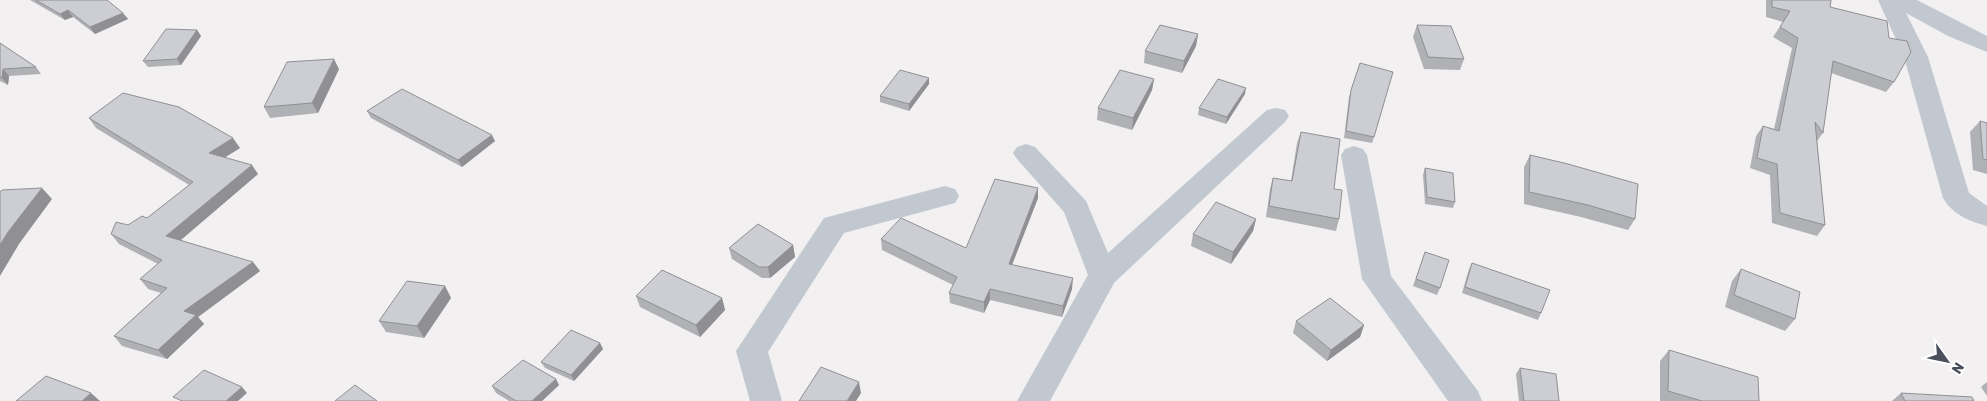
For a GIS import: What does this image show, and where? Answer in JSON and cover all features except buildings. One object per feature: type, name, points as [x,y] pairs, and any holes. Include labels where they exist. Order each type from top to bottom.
[{"type":"street","points":[[1889,0],[1916,57],[1957,198],[1983,218]]},
{"type":"street","points":[[1900,0],[1956,31],[1987,45]]},
{"type":"street","points":[[1034,401],[1103,275],[1276,116]]},
{"type":"street","points":[[1026,153],[1076,208],[1103,275]]},
{"type":"street","points":[[1354,155],[1377,279],[1466,401]]},
{"type":"street","points":[[766,401],[752,351],[834,225],[945,196]]}]
